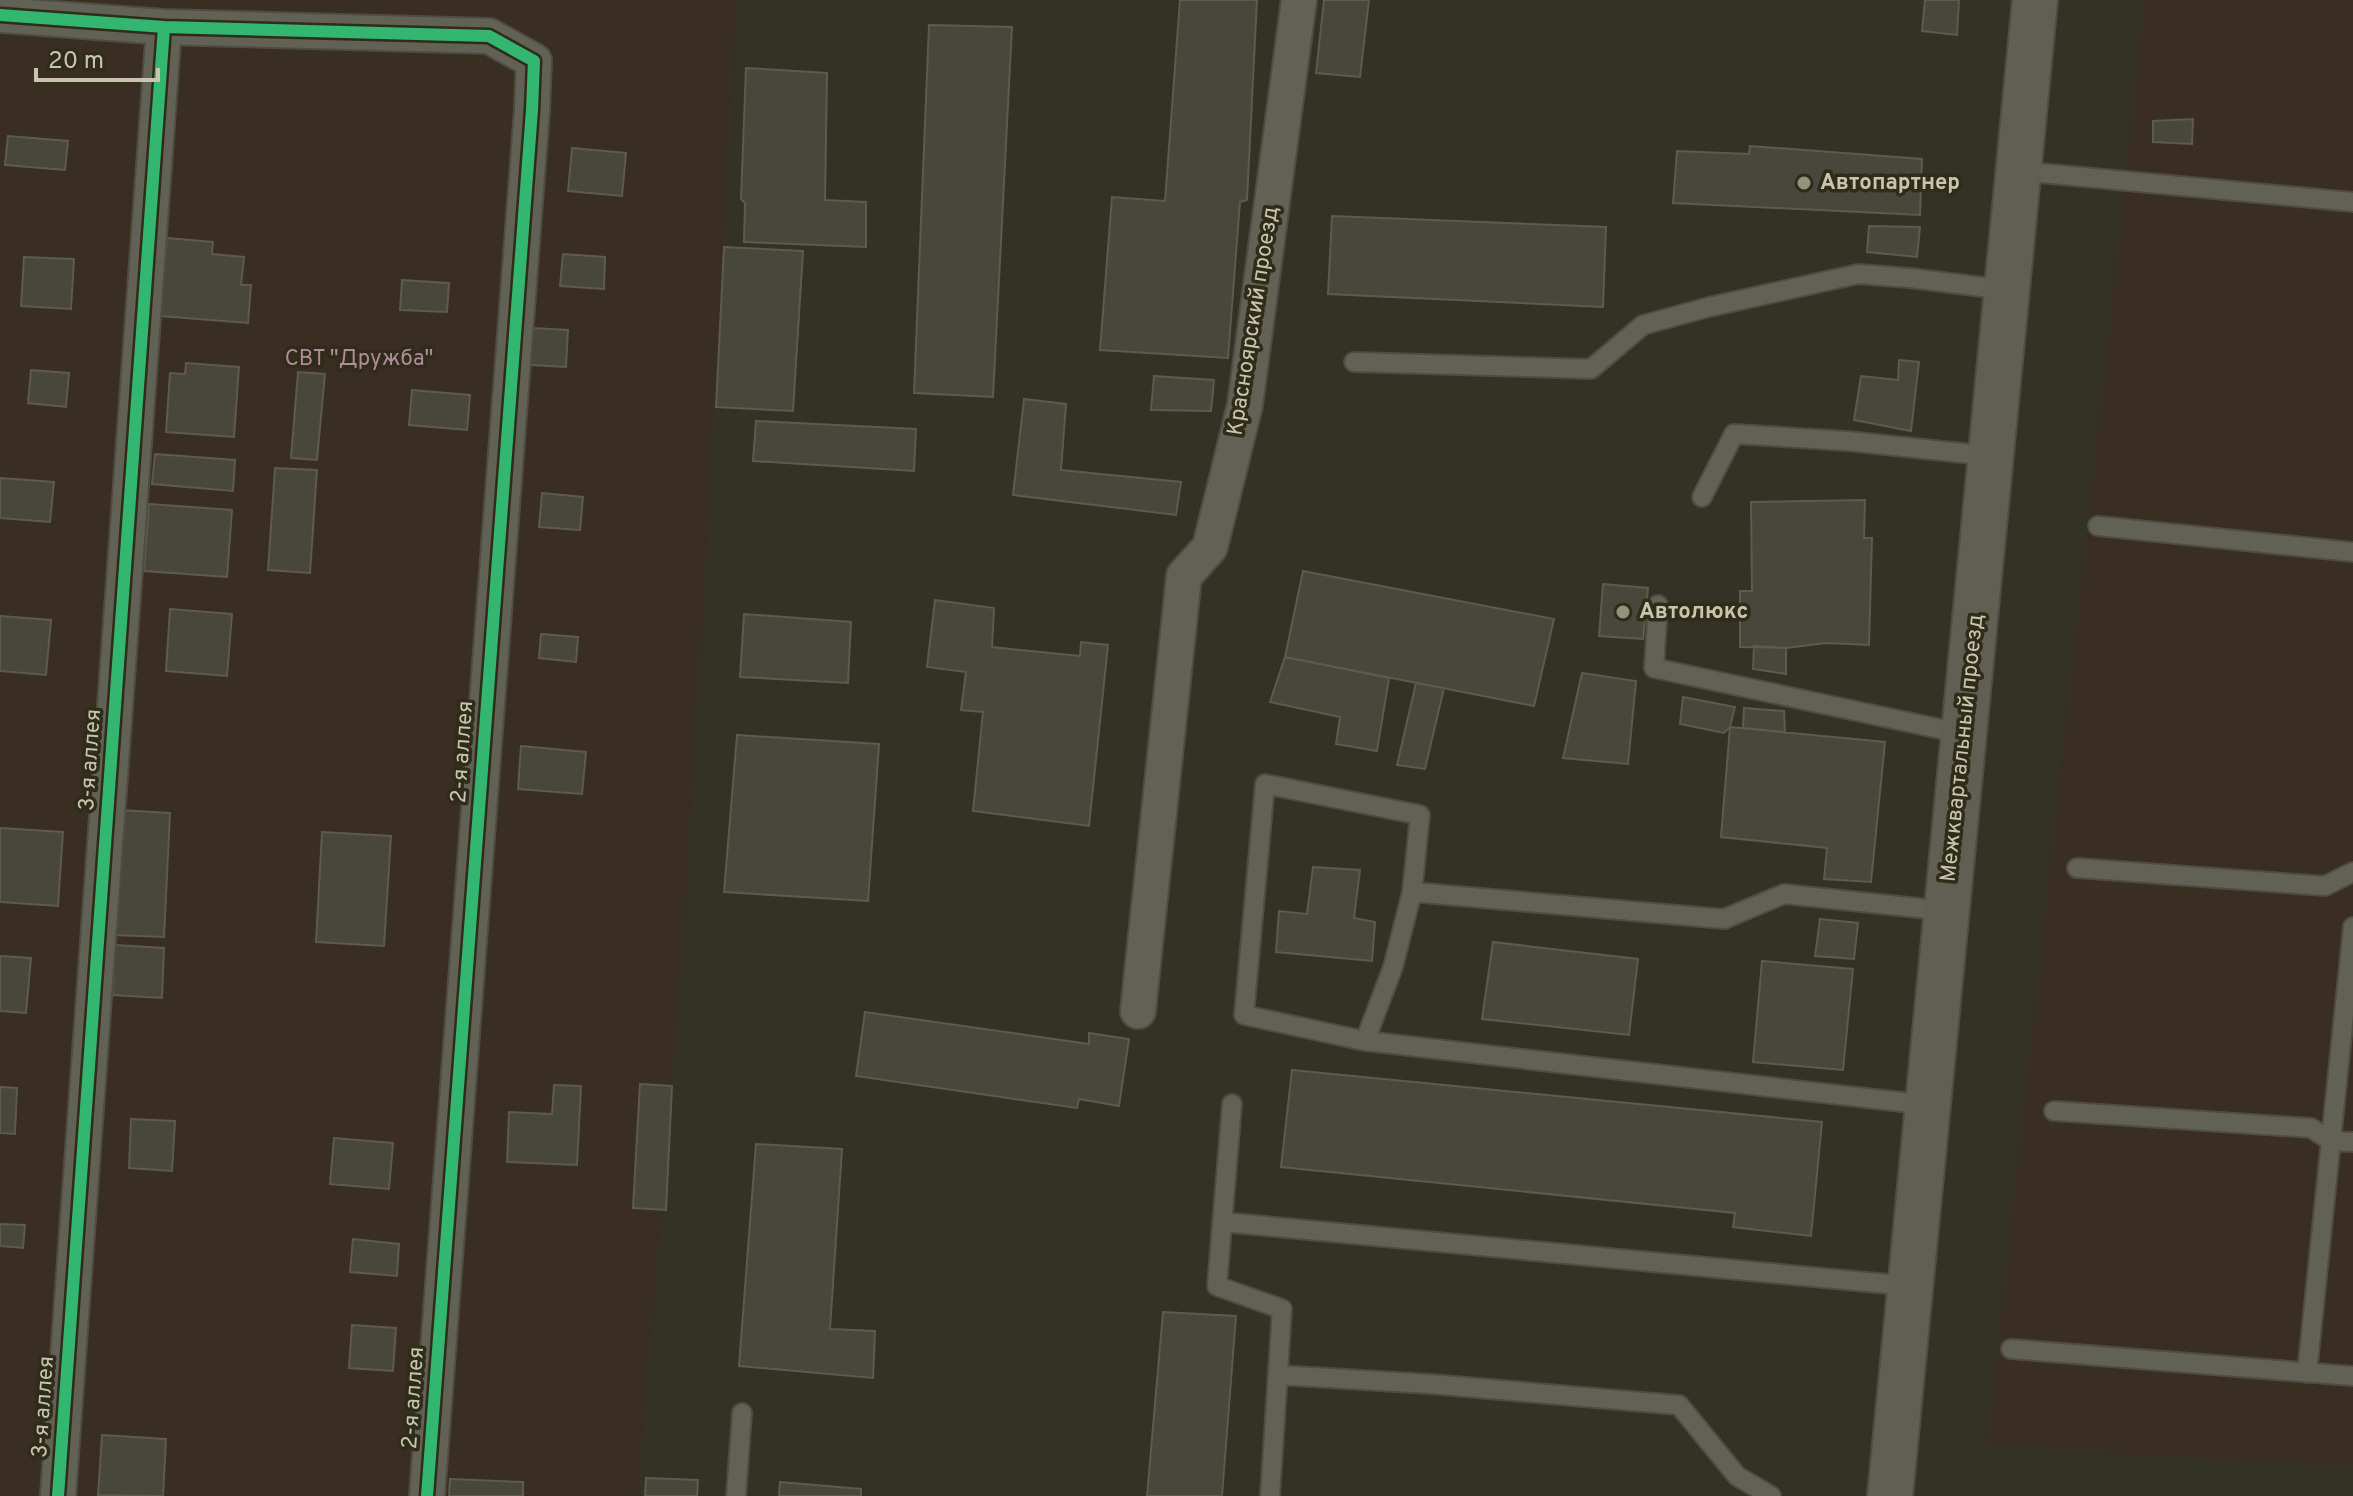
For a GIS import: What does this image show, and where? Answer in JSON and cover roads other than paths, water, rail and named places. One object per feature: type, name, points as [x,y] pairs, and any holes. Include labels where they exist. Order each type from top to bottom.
[{"type":"main road","name":"Межквартальный проезд","points":[[1890,1496],[2035,0]]},
{"type":"street","name":"Красноярский проезд","points":[[1138,1011],[1184,576],[1210,547],[1245,405],[1299,0]]},
{"type":"street","points":[[0,15],[164,27]]},
{"type":"street","name":"2-я аллея","points":[[164,27],[489,36],[534,61],[427,1496]]},
{"type":"street","name":"3-я аллея","points":[[58,1496],[164,27]]},
{"type":"lane","points":[[2018,171],[2353,202]]},
{"type":"lane","points":[[1354,362],[1591,369],[1643,325],[1858,274],[2007,290]]},
{"type":"lane","points":[[1702,497],[1734,434],[1847,441],[1991,456]]},
{"type":"lane","points":[[2098,526],[2353,552]]},
{"type":"lane","points":[[1658,605],[1654,668],[1964,734]]},
{"type":"lane","points":[[1365,1041],[1393,967],[1412,892],[1420,815],[1265,784],[1244,1015],[1365,1041],[1928,1105]]},
{"type":"lane","points":[[2077,868],[2325,886],[2353,872]]},
{"type":"lane","points":[[1412,892],[1724,919],[1784,894],[1947,911]]},
{"type":"lane","points":[[2307,1373],[2353,927]]},
{"type":"lane","points":[[1232,1104],[1217,1286],[1282,1309],[1270,1496]]},
{"type":"lane","points":[[2054,1111],[2311,1128],[2331,1141],[2353,1142]]},
{"type":"lane","points":[[1222,1222],[1910,1286]]},
{"type":"lane","points":[[2011,1349],[2353,1376]]},
{"type":"lane","points":[[1278,1375],[1679,1405],[1737,1476],[1771,1496]]},
{"type":"lane","points":[[736,1496],[742,1413]]},
{"type":"place","name":"Автопартнер","points":[[1804,183]]},
{"type":"place","name":"Автолюкс","points":[[1623,612]]},
{"type":"park label","name":"СВТ \"Дружба\"","points":[[359,359]]}]
